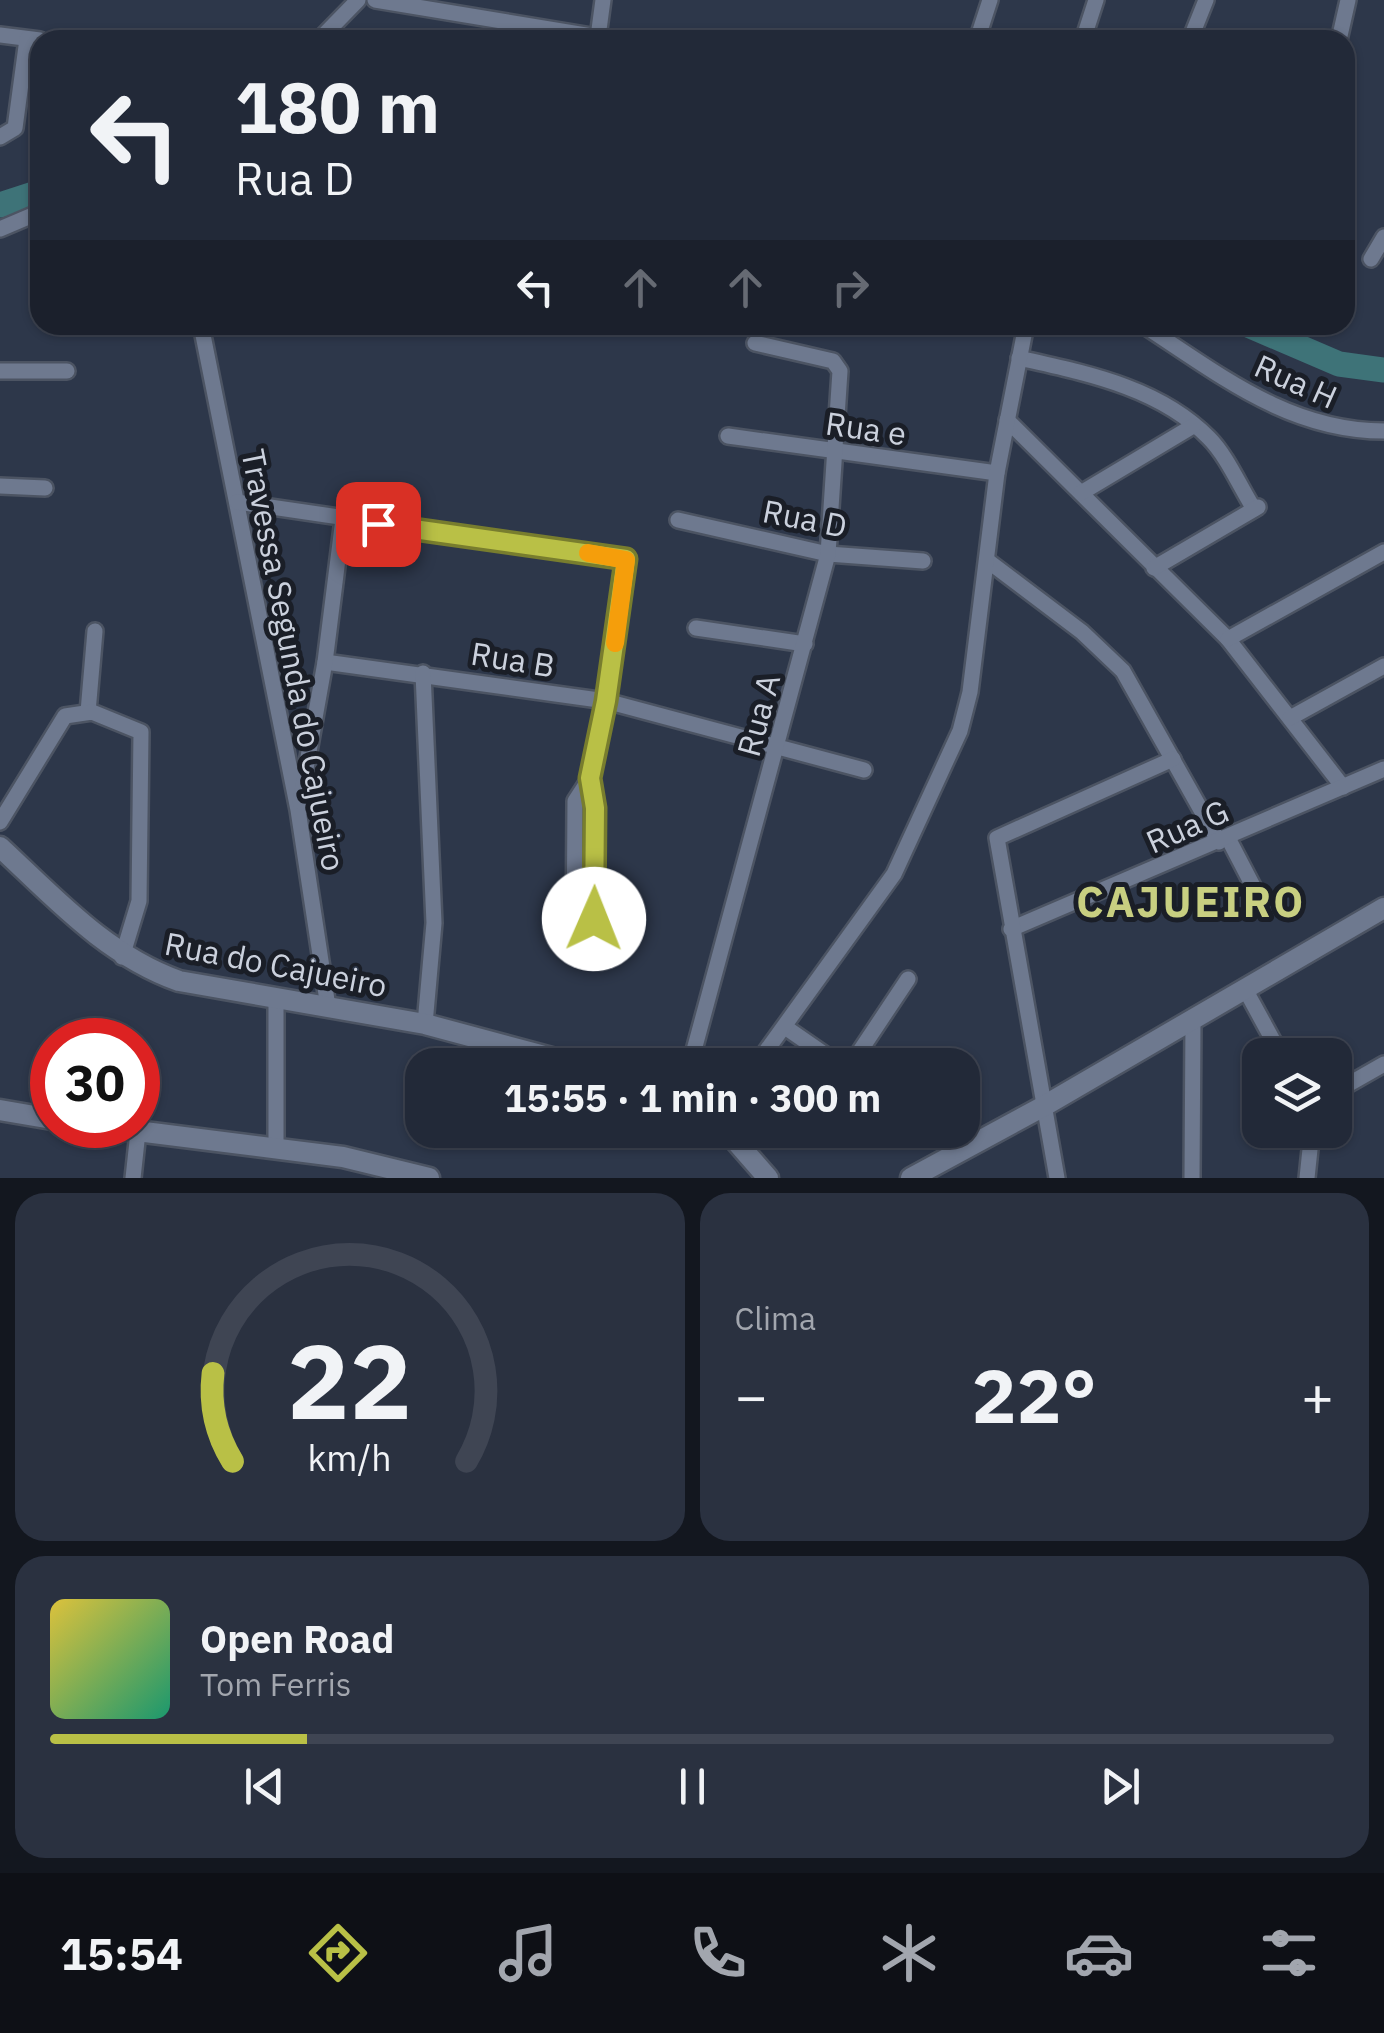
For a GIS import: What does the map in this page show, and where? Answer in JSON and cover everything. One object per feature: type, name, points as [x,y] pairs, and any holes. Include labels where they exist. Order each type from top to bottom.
[{"type":"street","points":[[329,30],[358,0]]},
{"type":"street","points":[[375,0],[533,30]]},
{"type":"street","points":[[599,30],[604,0]]},
{"type":"street","points":[[980,30],[990,1],[982,0]]},
{"type":"street","points":[[1086,30],[1096,0]]},
{"type":"street","points":[[1194,30],[1206,0]]},
{"type":"street","points":[[1340,30],[1348,0]]},
{"type":"street","points":[[0,35],[30,39]]},
{"type":"street","points":[[0,137],[15,128],[30,58]]},
{"type":"street","points":[[0,230],[30,216]]},
{"type":"street","points":[[1371,259],[1384,237]]},
{"type":"street","name":"Travessa Segunda do Cajueiro","points":[[204,335],[298,810],[328,1007]]},
{"type":"street","points":[[769,1048],[894,874],[932,800],[967,706],[988,561],[996,472],[1024,335]]},
{"type":"street","name":"Rua H","points":[[1159,335],[1258,400],[1287,413],[1331,428],[1384,431]]},
{"type":"street","name":"Rua A","points":[[695,1048],[779,748],[828,554],[837,453],[840,371],[833,361],[756,344]]},
{"type":"street","points":[[1019,358],[1128,386],[1194,426],[1213,442],[1256,508],[1154,568]]},
{"type":"street","points":[[0,370],[67,370]]},
{"type":"street","points":[[1007,420],[1228,638],[1343,788]]},
{"type":"street","points":[[1081,494],[1194,426]]},
{"type":"street","name":"Rua e","points":[[728,436],[996,472]]},
{"type":"street","points":[[0,486],[45,488]]},
{"type":"street","points":[[237,502],[626,559],[606,701],[590,778],[594,952],[574,954],[575,802],[590,778]]},
{"type":"street","points":[[298,810],[325,662],[343,519]]},
{"type":"street","name":"Rua D","points":[[678,520],[828,554],[923,561]]},
{"type":"street","points":[[1228,638],[1384,552]]},
{"type":"street","points":[[988,561],[1106,652],[1123,671],[1173,760],[1254,888]]},
{"type":"street","points":[[696,628],[805,644]]},
{"type":"street","points":[[88,712],[95,631]]},
{"type":"street","name":"Rua B","points":[[325,662],[606,701],[864,770]]},
{"type":"street","points":[[1290,718],[1384,666]]},
{"type":"street","points":[[422,673],[434,895],[424,1024]]},
{"type":"street","points":[[0,822],[66,716],[88,712],[138,729],[143,737],[139,902],[122,956]]},
{"type":"street","points":[[1058,1178],[997,838],[1173,760]]},
{"type":"street","name":"Rua G","points":[[1011,929],[1384,770]]},
{"type":"street","name":"Rua do Cajueiro","points":[[0,847],[122,956],[179,981],[424,1024],[514,1048]]},
{"type":"street","points":[[574,855],[594,857]]},
{"type":"street","points":[[911,1178],[1044,1106],[1384,908]]},
{"type":"street","points":[[861,1048],[908,979]]},
{"type":"street","points":[[1245,988],[1272,1038]]},
{"type":"street","points":[[276,997],[276,1148]]},
{"type":"street","points":[[1192,1178],[1193,1020]]},
{"type":"street","points":[[785,1027],[817,1048]]},
{"type":"street","points":[[1352,1082],[1384,1064]]},
{"type":"street","points":[[0,1110],[30,1115]]},
{"type":"street","points":[[160,1135],[276,1148],[372,1170],[430,1178]]},
{"type":"street","points":[[133,1178],[136,1148]]},
{"type":"street","points":[[742,1148],[768,1178]]},
{"type":"street","points":[[1307,1178],[1310,1148]]},
{"type":"waterway","points":[[0,205],[30,195]]},
{"type":"waterway","points":[[1271,335],[1339,364],[1384,370]]},
{"type":"slow traffic","points":[[588,553],[626,559],[615,643]]},
{"type":"district","name":"CAJUEIRO","points":[[1191,901]]},
{"type":"route","points":[[378,524],[626,559],[606,701],[590,778],[595,808],[594,919]]}]
